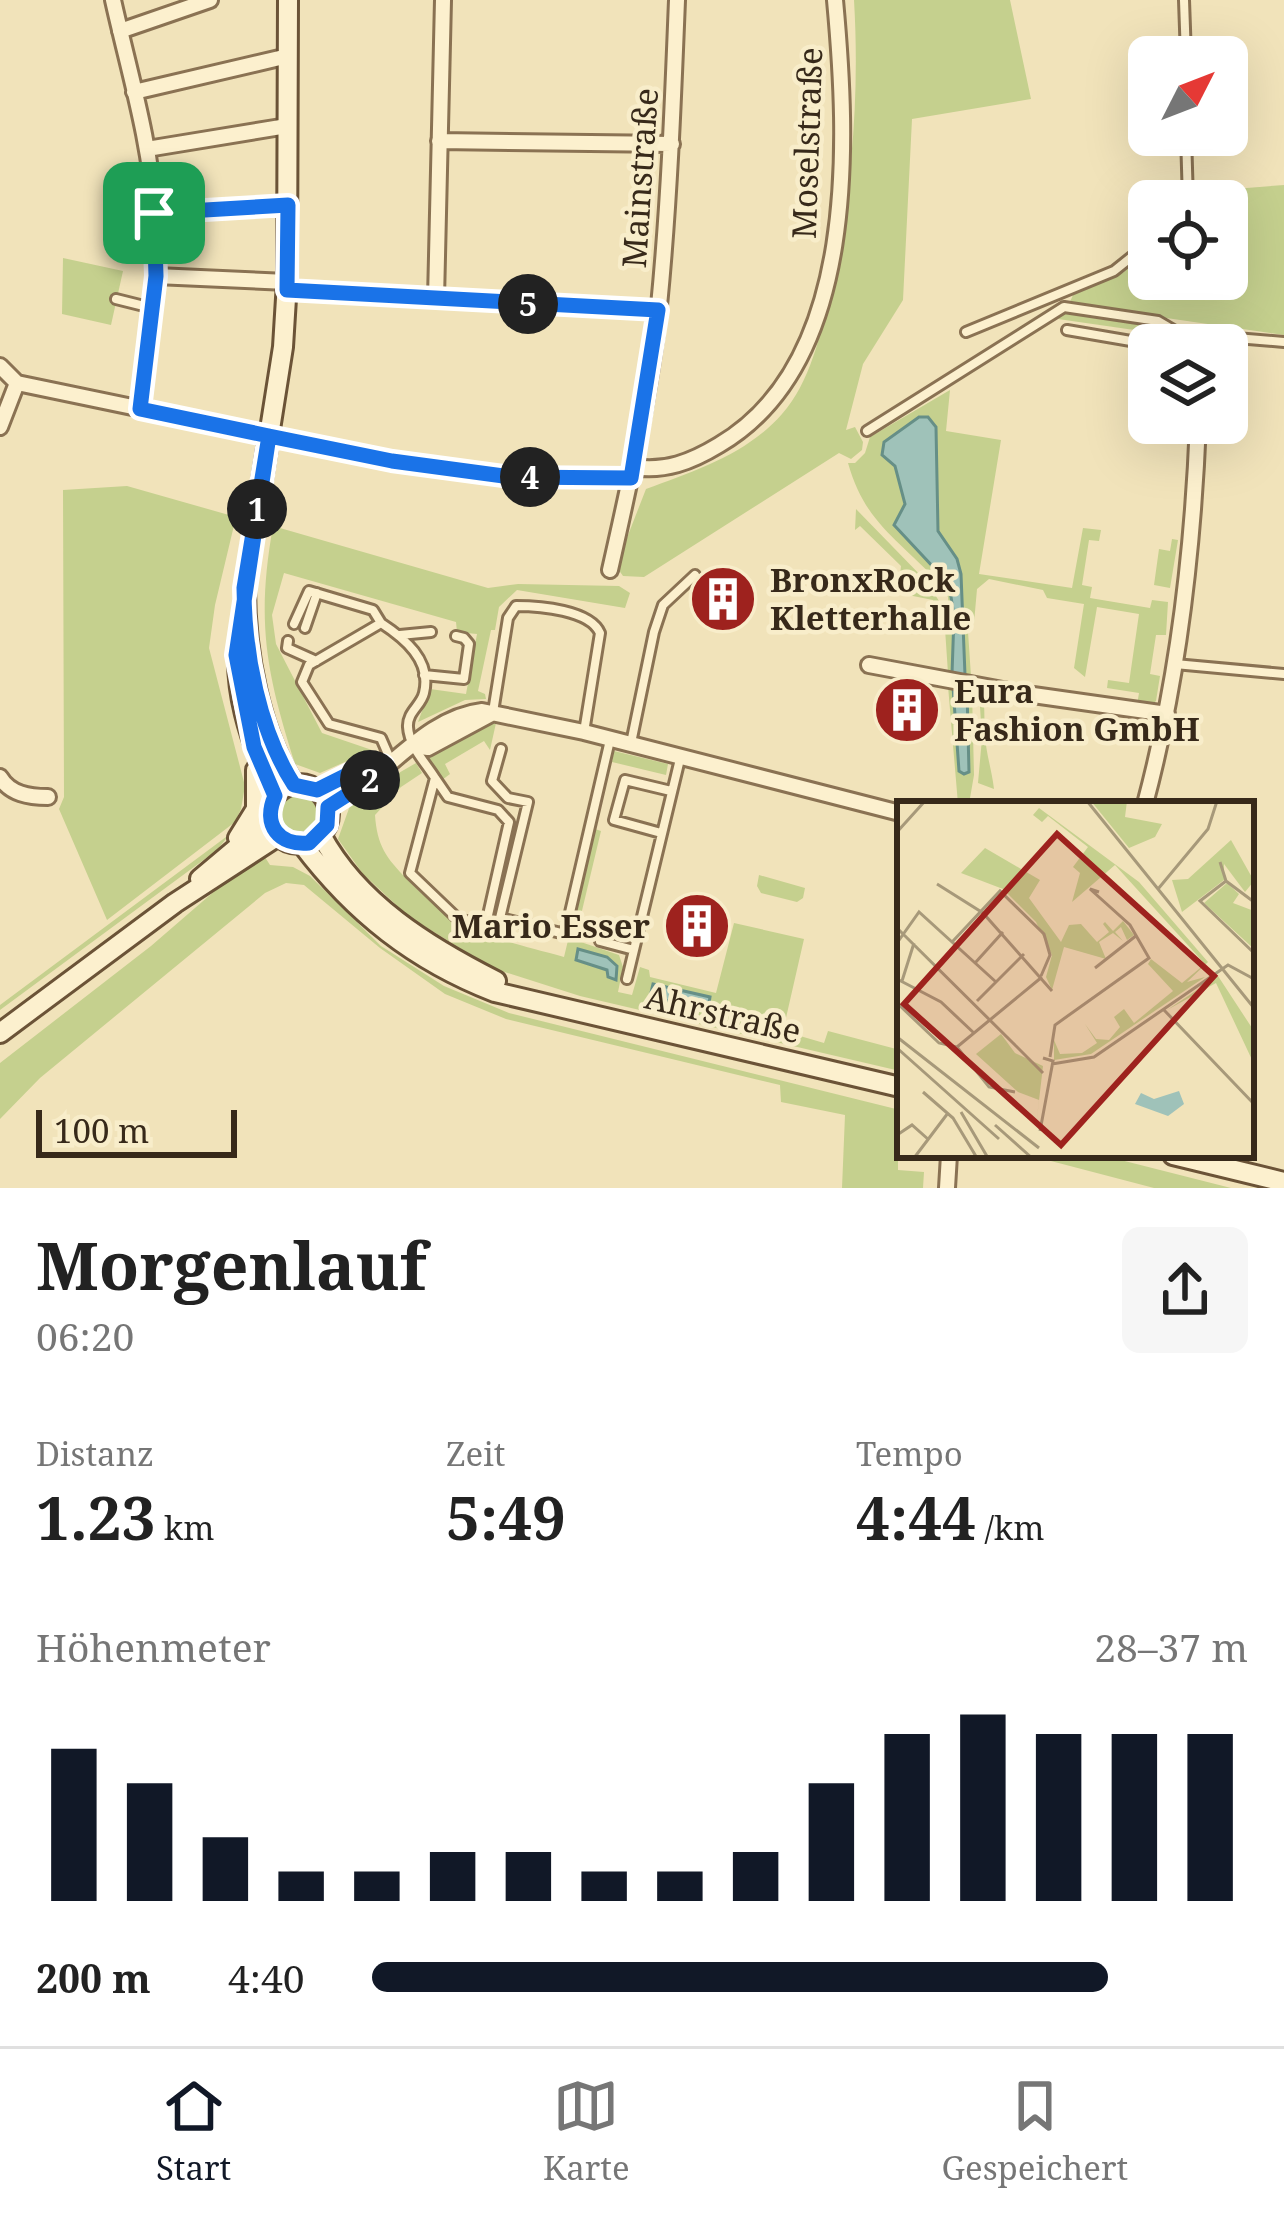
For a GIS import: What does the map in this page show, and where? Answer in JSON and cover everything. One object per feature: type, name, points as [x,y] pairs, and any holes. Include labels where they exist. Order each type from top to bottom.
[{"type":"main road","points":[[222,858],[274,828],[312,840],[327,825],[322,799],[294,785],[281,766],[261,707],[244,610],[280,380],[287,286],[288,0]]},
{"type":"main road","points":[[175,903],[222,858],[256,809],[254,747],[236,655],[244,610]]},
{"type":"main road","points":[[254,747],[275,796],[274,828]]},
{"type":"main road","points":[[275,796],[294,785]]},
{"type":"main road","points":[[0,1033],[274,828]]},
{"type":"main road","name":"Ahrstraße","points":[[312,840],[341,892],[412,952],[454,976],[495,992],[897,1087]]},
{"type":"main road","points":[[1185,1158],[1284,1182]]},
{"type":"street","points":[[113,0],[147,149],[154,213],[156,276],[140,409]]},
{"type":"street","points":[[120,32],[210,0]]},
{"type":"street","points":[[436,299],[443,0]]},
{"type":"street","name":"Mainstraße","points":[[610,570],[632,472],[658,310],[672,144],[676,0]]},
{"type":"street","name":"Moselstraße","points":[[17,382],[392,461],[511,477],[632,472],[674,467],[702,456],[754,423],[783,390],[816,320],[839,199],[842,81],[835,0]]},
{"type":"street","points":[[134,92],[288,56]]},
{"type":"street","points":[[147,149],[287,126]]},
{"type":"street","points":[[439,141],[672,144]]},
{"type":"street","points":[[154,213],[288,205]]},
{"type":"street","points":[[156,276],[436,299],[658,310]]},
{"type":"street","points":[[0,366],[17,382],[0,427]]},
{"type":"street","points":[[1146,801],[1174,664],[1196,444]]},
{"type":"street","points":[[869,665],[1019,694],[1166,715]]},
{"type":"street","points":[[322,799],[372,779],[420,737],[469,712],[584,732],[897,812]]},
{"type":"street","points":[[4,783],[33,797],[48,797]]},
{"type":"street","points":[[4,783],[16,808]]},
{"type":"street","points":[[947,1188],[950,1158]]},
{"type":"lane","points":[[1184,0],[1185,36]]},
{"type":"lane","points":[[966,332],[1114,271],[1128,260]]},
{"type":"lane","points":[[116,299],[153,308]]},
{"type":"lane","points":[[867,430],[1064,307],[1163,324]]},
{"type":"lane","points":[[1067,330],[1128,341]]},
{"type":"lane","points":[[1248,339],[1284,342]]},
{"type":"lane","points":[[630,744],[663,605],[695,575]]},
{"type":"lane","points":[[294,624],[309,591],[374,610],[381,623],[413,649],[424,675],[424,693],[407,719],[414,746],[448,797],[506,815],[508,831],[488,915],[479,924],[458,919],[410,873],[435,778]]},
{"type":"lane","points":[[305,628],[317,593]]},
{"type":"lane","points":[[493,713],[508,618],[516,607],[586,617],[600,633],[584,732]]},
{"type":"lane","points":[[381,623],[309,665],[302,682],[329,724],[381,738],[387,763]]},
{"type":"lane","points":[[400,635],[431,632]]},
{"type":"lane","points":[[424,675],[464,679],[470,644],[456,637]]},
{"type":"lane","points":[[288,641],[286,649],[299,648],[316,661]]},
{"type":"lane","points":[[1174,664],[1284,674]]},
{"type":"lane","points":[[501,749],[492,781],[508,798],[528,802],[500,918],[565,934],[610,740]]},
{"type":"lane","points":[[627,979],[680,757]]},
{"type":"lane","points":[[661,833],[614,820],[626,780],[671,791]]},
{"type":"lane","points":[[600,941],[634,950]]},
{"type":"green space","points":[[854,0],[1010,0],[1031,99],[912,119],[903,300],[863,364],[846,430],[855,427],[862,450],[851,459],[839,453],[644,577],[623,576],[616,566],[646,489],[719,460],[753,440],[792,402],[807,373],[830,294],[848,185],[855,112]]},
{"type":"green space","points":[[1284,185],[1284,335],[1248,330],[1248,324],[1208,324],[1069,304],[1073,295],[1128,269],[1128,300],[1248,300],[1248,188]]},
{"type":"green space","points":[[63,258],[123,271],[111,325],[62,314]]},
{"type":"green space","points":[[1066,311],[1145,324],[1128,324],[1128,329],[1058,319]]},
{"type":"green space","points":[[950,390],[946,431],[1001,440],[979,574],[1072,588],[1083,528],[1101,530],[1099,541],[1089,540],[1082,585],[1092,587],[1090,598],[1150,608],[1152,600],[1168,602],[1166,635],[1156,635],[1150,674],[1160,676],[1156,701],[1149,707],[1137,705],[1139,693],[1107,688],[1108,680],[1129,683],[1139,614],[1097,607],[1085,677],[1074,668],[1084,604],[1047,598],[1043,590],[989,579],[977,589],[974,623],[950,622],[948,597],[940,584],[885,530],[864,501],[848,463],[865,453],[870,437]]},
{"type":"green space","points":[[127,486],[236,517],[209,648],[245,786],[235,822],[107,920],[59,809],[64,797],[63,490]]},
{"type":"green space","points":[[856,509],[927,582],[947,628],[968,632],[971,676],[948,673],[945,629],[930,625],[933,600],[898,593],[901,566],[860,526],[855,530]]},
{"type":"green space","points":[[273,526],[488,588],[619,586],[630,593],[625,608],[517,590],[499,607],[495,630],[491,630],[478,691],[486,699],[465,700],[418,722],[430,689],[466,694],[477,634],[457,632],[456,622],[284,573],[272,615],[276,644],[322,733],[372,750],[320,773],[295,764],[271,674],[265,591]]},
{"type":"green space","points":[[1172,539],[1178,540],[1170,588],[1154,585],[1159,549],[1170,551]]},
{"type":"green space","points":[[948,686],[972,691],[974,775],[970,801],[958,801]]},
{"type":"green space","points":[[979,691],[983,692],[994,789],[978,783]]},
{"type":"green space","points":[[496,723],[490,750],[484,741],[445,764],[450,774],[442,780],[428,757]]},
{"type":"green space","points":[[614,751],[668,764],[666,775],[612,762]]},
{"type":"green space","points":[[416,763],[422,773],[375,815],[380,843],[393,864],[425,897],[461,922],[564,957],[595,829],[601,831],[575,940],[619,955],[623,967],[618,992],[632,995],[640,967],[649,970],[650,977],[716,993],[734,923],[804,939],[783,1031],[824,1043],[828,1031],[897,1049],[897,1070],[580,996],[492,968],[408,916],[363,874],[338,839],[352,800]]},
{"type":"green space","points":[[299,792],[313,798],[319,812],[313,826],[299,832],[285,826],[279,812],[285,798]]},
{"type":"green space","points":[[230,834],[217,850],[0,1010],[0,1005]]},
{"type":"green space","points":[[261,851],[270,865],[293,867],[310,876],[381,946],[444,986],[509,1013],[897,1109],[897,1158],[916,1158],[898,1160],[898,1170],[924,1172],[923,1188],[842,1188],[845,1115],[781,1102],[780,1085],[506,1019],[445,994],[380,948],[304,885],[286,883],[265,893],[40,1078],[0,1119],[0,1063],[151,946]]},
{"type":"green space","points":[[759,875],[805,888],[803,898],[797,902],[761,893]]},
{"type":"green space","points":[[1039,1158],[1113,1158],[1231,1188],[1154,1188]]},
{"type":"water","points":[[919,417],[928,417],[936,427],[938,531],[961,574],[965,675],[952,674],[954,616],[949,584],[894,525],[905,504],[895,466],[882,455],[884,442]]},
{"type":"water","points":[[953,687],[967,690],[969,772],[964,774],[959,771]]},
{"type":"water","points":[[578,949],[607,957],[617,966],[616,980],[608,977],[607,970],[576,960]]},
{"type":"water","points":[[653,984],[710,997],[708,1010],[650,997]]},
{"type":"place","name":"BronxRock Kletterhalle","points":[[723,599]]},
{"type":"place","name":"Eura Fashion GmbH","points":[[907,710]]},
{"type":"place","name":"Mario Esser","points":[[697,926]]},
{"type":"route","points":[[154,213],[156,276],[140,409],[269,436],[244,610],[261,707],[281,766],[294,785],[317,790],[363,767],[383,765],[372,779],[328,807],[327,825],[309,843],[291,843],[273,829],[269,814],[275,796],[254,747],[236,655],[269,436],[392,461],[511,477],[631,478],[658,310],[287,290],[288,205],[154,213]]}]
